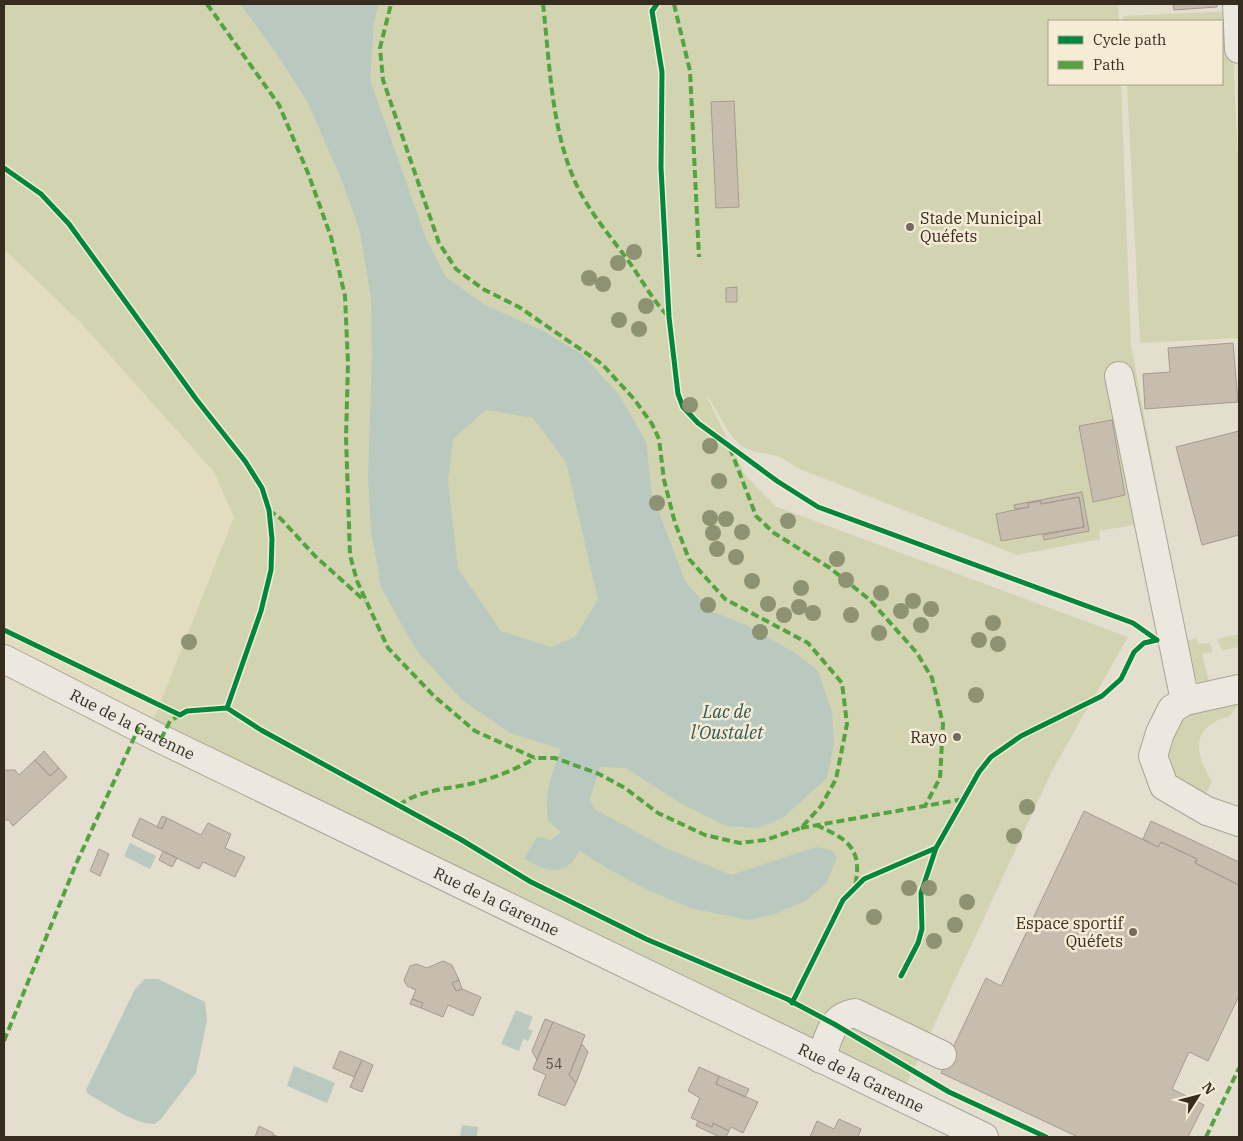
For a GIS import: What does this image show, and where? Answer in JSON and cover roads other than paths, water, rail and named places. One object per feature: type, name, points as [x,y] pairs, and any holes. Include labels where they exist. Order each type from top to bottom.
[{"type":"street","points":[[1237,4],[1239,49]]},
{"type":"street","points":[[1119,376],[1185,701]]},
{"type":"street","name":"Rue de la Garenne","points":[[6,667],[161,739],[821,1059],[954,1131],[984,1137]]},
{"type":"street","points":[[1239,689],[1185,701],[1172,709],[1160,733],[1153,756],[1164,786],[1207,811],[1239,822]]},
{"type":"street","points":[[821,1059],[834,1024],[843,1014],[855,1013],[942,1055]]},
{"type":"water","name":"Lac de l'Oustalet","points":[[240,4],[379,4],[374,22],[370,80],[427,241],[446,277],[485,305],[541,330],[582,354],[620,396],[646,442],[652,494],[685,581],[711,611],[746,625],[797,654],[818,671],[832,712],[834,744],[827,778],[784,817],[759,828],[726,826],[680,803],[626,768],[600,767],[590,799],[594,809],[668,849],[731,875],[816,847],[831,850],[837,857],[826,884],[805,901],[775,914],[748,920],[690,908],[646,889],[580,851],[571,863],[558,870],[547,869],[524,859],[537,837],[551,840],[561,832],[548,821],[547,801],[551,776],[561,749],[510,733],[462,700],[416,650],[381,587],[371,531],[368,477],[372,355],[371,298],[360,232],[342,181],[308,103],[277,54]],"holes":[[[486,410],[533,418],[566,462],[598,600],[575,637],[551,647],[501,631],[458,569],[448,481],[453,439]]]},
{"type":"water","points":[[130,843],[156,856],[150,869],[124,856]]},
{"type":"water","points":[[145,979],[158,979],[205,1002],[207,1020],[196,1073],[161,1119],[155,1124],[138,1121],[129,1117],[88,1094],[86,1090],[135,989]]},
{"type":"water","points":[[516,1010],[533,1017],[528,1029],[533,1031],[528,1041],[523,1039],[519,1051],[501,1044]]},
{"type":"water","points":[[294,1066],[335,1083],[327,1103],[287,1086]]},
{"type":"water","points":[[462,1125],[478,1127],[477,1137],[460,1137]]},
{"type":"place","name":"Stade Municipal Quéfets","points":[[910,227]]},
{"type":"place","name":"Rayo","points":[[957,737]]},
{"type":"place","name":"Espace sportif Quéfets","points":[[1133,932]]}]
